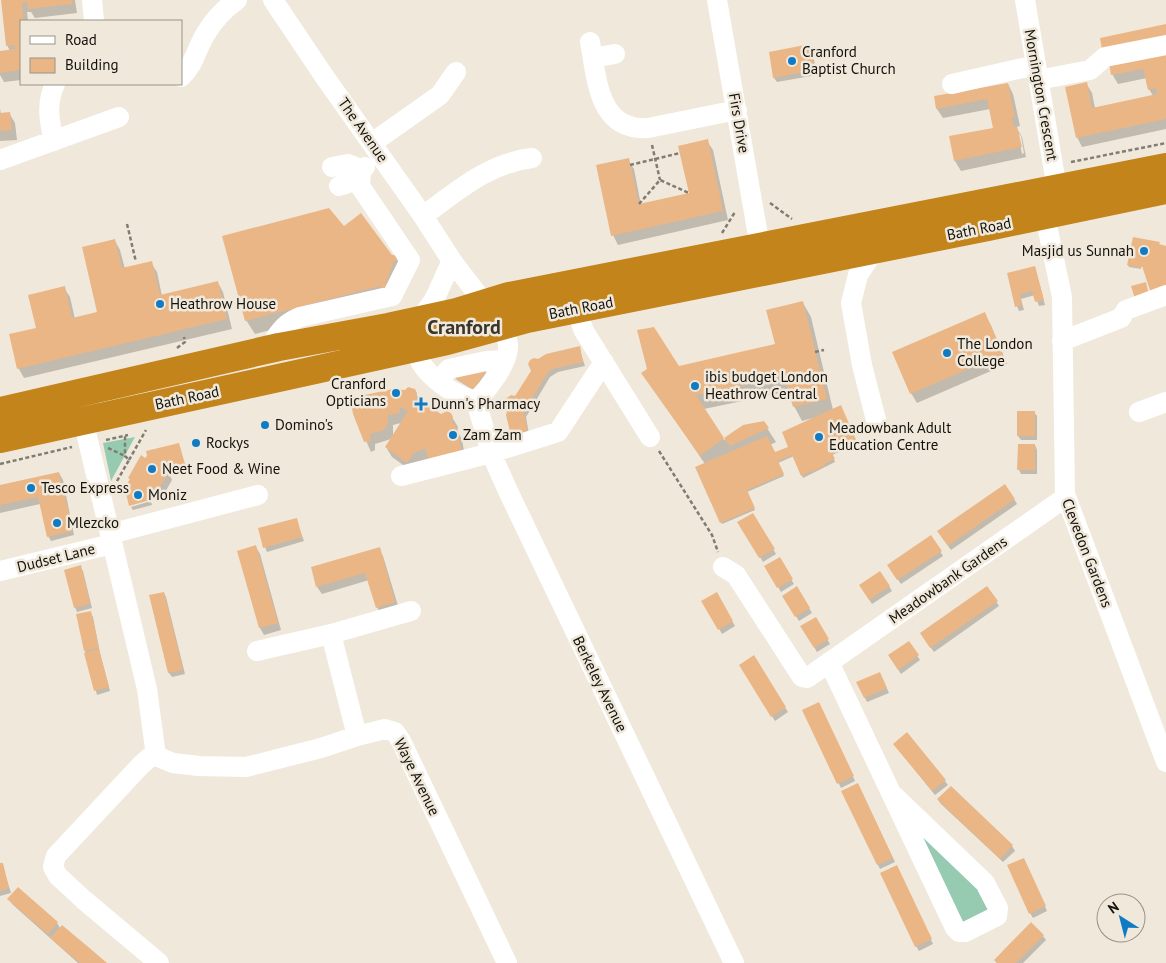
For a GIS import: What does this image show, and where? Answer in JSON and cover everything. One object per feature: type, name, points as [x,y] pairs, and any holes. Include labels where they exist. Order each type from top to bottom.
[{"type":"highway","name":"Bath Road","points":[[0,412],[278,347],[419,320],[510,296],[1057,189],[1166,186]]},
{"type":"highway","name":"Bath Road","points":[[0,440],[82,433],[527,319],[1045,216],[1166,186]]},
{"type":"highway","points":[[82,433],[82,413],[85,400],[93,389]]},
{"type":"street","points":[[92,0],[94,20]]},
{"type":"street","points":[[182,74],[189,69],[205,35],[220,15],[237,0]]},
{"type":"street","name":"Firs Drive","points":[[717,0],[760,247]]},
{"type":"street","name":"Mornington Crescent","points":[[1025,0],[1057,189]]},
{"type":"street","name":"The Avenue","points":[[278,2],[452,261],[485,304]]},
{"type":"street","points":[[952,84],[1037,73],[1090,70],[1105,57],[1166,45]]},
{"type":"street","points":[[615,54],[591,50],[600,94],[608,111],[622,123],[629,126],[648,128],[737,110]]},
{"type":"street","points":[[278,347],[276,337],[282,327],[290,321],[300,317],[392,296],[410,260],[360,186],[361,169],[377,150],[440,95],[456,72]]},
{"type":"street","points":[[54,85],[48,108],[54,141]]},
{"type":"street","points":[[0,160],[119,117]]},
{"type":"street","points":[[423,216],[455,192],[489,171],[517,160],[532,158]]},
{"type":"street","points":[[335,176],[348,164],[361,169]]},
{"type":"street","name":"Clevedon Gardens","points":[[1045,216],[1062,297],[1065,494],[1166,762]]},
{"type":"street","points":[[877,424],[862,365],[851,303],[864,265],[881,249]]},
{"type":"street","points":[[846,256],[850,266],[854,290]]},
{"type":"street","points":[[452,261],[436,296],[419,320],[414,339],[415,348],[425,370],[461,397],[476,401],[488,389],[504,360],[509,345],[501,327],[485,304]]},
{"type":"street","points":[[1062,341],[1121,318],[1126,310],[1166,295]]},
{"type":"street","points":[[576,309],[584,331],[650,437]]},
{"type":"street","points":[[436,379],[488,367],[504,360]]},
{"type":"street","points":[[401,476],[492,453],[558,432],[604,362]]},
{"type":"street","name":"Berkeley Avenue","points":[[476,401],[492,453],[734,963]]},
{"type":"street","points":[[1139,412],[1166,402]]},
{"type":"street","points":[[82,433],[111,539],[147,689],[156,756],[141,765],[73,837],[56,856],[53,867],[58,876],[84,900],[159,963]]},
{"type":"street","name":"Dudset Lane","points":[[0,571],[258,495]]},
{"type":"street","name":"Meadowbank Gardens","points":[[723,567],[736,575],[802,677],[806,678],[1066,497]]},
{"type":"street","points":[[257,651],[332,634],[411,611]]},
{"type":"street","points":[[332,634],[357,736]]},
{"type":"street","points":[[829,662],[891,793],[955,928],[959,932],[965,932],[997,916],[998,908],[985,883],[891,793]]},
{"type":"street","name":"Waye Avenue","points":[[156,756],[173,763],[199,766],[246,767],[321,748],[385,728],[395,732],[507,963]]},
{"type":"path","points":[[648,128],[660,180]]},
{"type":"path","points":[[630,165],[680,153]]},
{"type":"path","points":[[660,180],[689,193]]},
{"type":"path","points":[[639,204],[660,180]]},
{"type":"path","points":[[128,224],[136,262]]},
{"type":"path","points":[[815,352],[824,350]]},
{"type":"path","points":[[129,460],[146,430]]},
{"type":"path","points":[[0,464],[82,433]]},
{"type":"path","points":[[125,435],[125,456],[100,442],[125,435]]},
{"type":"path","points":[[650,437],[712,536],[723,567]]},
{"type":"green space","points":[[135,437],[111,481],[103,443]]},
{"type":"green space","points":[[921,834],[980,887],[991,908],[963,926]]},
{"type":"building","points":[[1,0],[72,0],[72,4],[28,9],[27,2],[22,3],[24,20],[20,20],[20,70],[0,73],[0,51],[15,49],[14,45],[6,46]]},
{"type":"building","points":[[1166,24],[1166,37],[1102,50],[1100,38]]},
{"type":"building","name":"Cranford Baptist Church","points":[[810,44],[815,70],[773,78],[769,52]]},
{"type":"building","points":[[1166,54],[1166,119],[1076,138],[1065,87],[1087,82],[1092,108],[1157,94],[1156,88],[1148,90],[1143,69],[1111,75],[1109,63]]},
{"type":"building","points":[[1008,83],[1015,117],[1012,117],[1014,127],[1017,126],[1022,147],[954,161],[949,136],[993,128],[987,99],[936,109],[934,96]]},
{"type":"building","points":[[10,112],[12,130],[0,131],[0,113]]},
{"type":"building","points":[[708,139],[723,211],[611,236],[596,165],[629,158],[639,204],[689,193],[678,146]]},
{"type":"building","points":[[329,208],[344,226],[361,213],[392,255],[397,257],[386,283],[388,287],[382,289],[380,286],[245,321],[222,236]]},
{"type":"building","points":[[1133,237],[1160,242],[1159,244],[1166,246],[1166,288],[1151,293],[1142,266],[1140,268],[1127,265]]},
{"type":"building","name":"Heathrow House","points":[[115,239],[122,268],[152,261],[160,295],[218,281],[227,319],[17,369],[9,334],[36,328],[28,295],[65,286],[72,318],[97,312],[82,247]]},
{"type":"building","points":[[1035,266],[1044,300],[1035,302],[1032,291],[1020,294],[1022,305],[1015,307],[1007,273]]},
{"type":"building","points":[[1146,282],[1149,295],[1135,299],[1131,286]]},
{"type":"building","name":"ibis budget London Heathrow Central","points":[[803,301],[827,399],[793,407],[784,376],[696,395],[724,438],[700,456],[641,373],[647,369],[637,330],[654,327],[679,366],[775,344],[766,310]]},
{"type":"building","name":"The London College","points":[[985,312],[1003,354],[910,394],[892,352]]},
{"type":"building","points":[[580,346],[583,362],[552,369],[548,372],[524,412],[528,436],[512,440],[506,415],[508,407],[505,399],[511,395],[515,396],[531,371],[528,364],[530,360]]},
{"type":"building","points":[[452,365],[486,371],[474,390],[455,378]]},
{"type":"building","points":[[408,387],[415,389],[416,397],[441,414],[447,411],[451,413],[452,421],[457,428],[462,453],[429,461],[425,448],[413,454],[407,463],[385,447],[408,411],[399,406],[400,413],[388,415],[388,422],[384,430],[370,434],[371,441],[364,442],[353,414],[350,398],[393,389],[405,390]]},
{"type":"building","points":[[841,405],[857,442],[832,453],[835,459],[824,464],[825,466],[801,476],[792,455],[778,461],[784,474],[747,490],[755,508],[720,523],[695,467],[767,436],[775,452],[788,447],[782,432]]},
{"type":"building","points":[[1017,411],[1035,411],[1035,436],[1017,436]]},
{"type":"building","points":[[764,421],[769,428],[730,446],[724,438],[743,425]]},
{"type":"building","points":[[179,443],[185,464],[168,469],[169,472],[155,495],[148,490],[150,500],[129,506],[124,485],[130,479],[128,478],[141,455],[145,458],[147,456],[146,451]]},
{"type":"building","points":[[1018,444],[1035,444],[1035,470],[1017,470]]},
{"type":"building","points":[[59,472],[73,531],[47,537],[38,497],[0,505],[0,485]]},
{"type":"building","points":[[1005,484],[1015,499],[948,546],[937,531]]},
{"type":"building","points":[[753,513],[775,549],[759,558],[737,522]]},
{"type":"building","points":[[297,518],[302,537],[263,548],[258,528]]},
{"type":"building","points":[[931,535],[942,551],[897,580],[887,565]]},
{"type":"building","points":[[256,545],[278,623],[259,628],[237,551]]},
{"type":"building","points":[[380,547],[395,602],[376,608],[365,573],[316,587],[311,567]]},
{"type":"building","points":[[780,557],[793,579],[777,588],[764,566]]},
{"type":"building","points":[[81,565],[90,604],[74,608],[64,570]]},
{"type":"building","points":[[880,571],[890,586],[869,600],[859,585]]},
{"type":"building","points":[[797,586],[810,608],[795,617],[782,596]]},
{"type":"building","points":[[987,586],[998,601],[930,648],[920,633]]},
{"type":"building","points":[[164,592],[183,670],[168,673],[149,595]]},
{"type":"building","points":[[717,592],[733,621],[718,630],[701,601]]},
{"type":"building","points":[[91,611],[99,648],[84,651],[76,614]]},
{"type":"building","points":[[816,617],[829,639],[814,648],[800,626]]},
{"type":"building","points":[[909,641],[919,655],[898,670],[888,655]]},
{"type":"building","points":[[99,649],[109,687],[94,691],[84,653]]},
{"type":"building","points":[[754,655],[786,707],[771,717],[739,665]]},
{"type":"building","points":[[880,672],[887,688],[864,698],[856,682]]},
{"type":"building","points":[[819,702],[854,776],[837,784],[802,710]]},
{"type":"building","points":[[907,732],[946,780],[932,791],[893,744]]},
{"type":"building","points":[[858,783],[893,858],[877,865],[841,791]]},
{"type":"building","points":[[951,786],[1013,845],[1000,859],[937,799]]},
{"type":"building","points":[[1024,858],[1046,906],[1029,914],[1007,865]]},
{"type":"building","points":[[0,863],[3,863],[9,888],[0,891]]},
{"type":"building","points":[[897,865],[932,939],[915,947],[880,873]]},
{"type":"building","points":[[18,887],[58,922],[48,934],[7,899]]},
{"type":"building","points":[[1031,922],[1044,935],[1016,963],[997,963],[994,960]]},
{"type":"building","points":[[62,925],[107,963],[80,963],[50,938]]},
{"type":"place","name":"Cranford Baptist Church","points":[[792,61]]},
{"type":"place","name":"Masjid us Sunnah","points":[[1144,251]]},
{"type":"place","name":"Heathrow House","points":[[160,304]]},
{"type":"place","name":"The London College","points":[[947,353]]},
{"type":"place","name":"ibis budget London Heathrow Central","points":[[695,386]]},
{"type":"place","name":"Cranford Opticians","points":[[396,393]]},
{"type":"place","name":"Dunn's Pharmacy","points":[[421,404]]},
{"type":"place","name":"Domino's","points":[[265,425]]},
{"type":"place","name":"Zam Zam","points":[[453,435]]},
{"type":"place","name":"Meadowbank Adult Education Centre","points":[[819,437]]},
{"type":"place","name":"Rockys","points":[[196,443]]},
{"type":"place","name":"Neet Food & Wine","points":[[152,469]]},
{"type":"place","name":"Tesco Express","points":[[31,488]]},
{"type":"place","name":"Moniz","points":[[138,495]]},
{"type":"place","name":"Mlezcko","points":[[57,523]]},
{"type":"district","name":"Cranford","points":[[464,327]]}]
